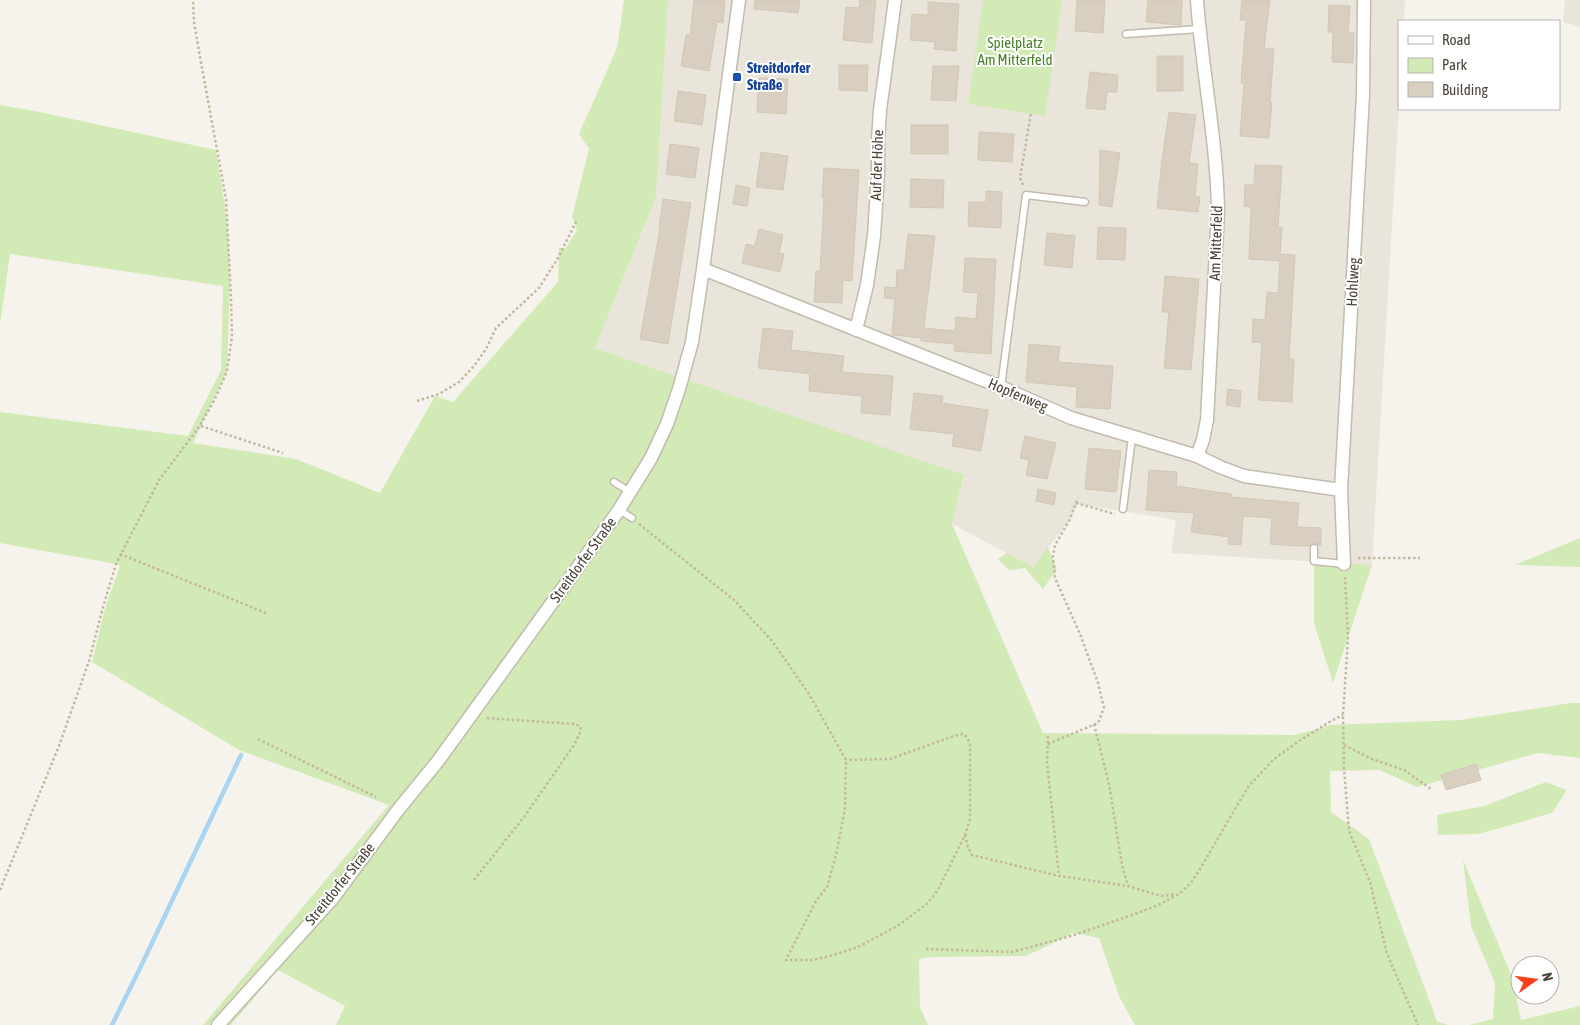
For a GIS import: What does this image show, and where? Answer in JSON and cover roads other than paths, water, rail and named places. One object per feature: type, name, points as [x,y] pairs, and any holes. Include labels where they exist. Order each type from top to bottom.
[{"type":"street","name":"Streitdorfer Straße","points":[[218,1025],[333,898],[618,510],[651,458],[667,424],[692,342],[739,0]]},
{"type":"street","name":"Auf der Höhe","points":[[856,330],[867,285],[874,236],[880,110],[895,0]]},
{"type":"street","name":"Am Mitterfeld","points":[[1196,0],[1218,182],[1207,420],[1197,456]]},
{"type":"street","name":"Hohlweg","points":[[1344,564],[1341,490],[1363,95],[1364,0]]},
{"type":"street","name":"Hopfenweg","points":[[703,269],[1002,387],[1071,418],[1197,456],[1244,476],[1341,490]]},
{"type":"lane","points":[[1126,34],[1199,29]]},
{"type":"lane","points":[[1002,387],[1026,195],[1085,202]]},
{"type":"lane","points":[[1122,509],[1132,437]]},
{"type":"lane","points":[[614,482],[630,492]]},
{"type":"lane","points":[[618,510],[632,518]]},
{"type":"lane","points":[[1314,548],[1314,561],[1344,564]]},
{"type":"waterway","points":[[112,1025],[241,755]]},
{"type":"place","name":"Streitdorfer Straße","points":[[737,77]]},
{"type":"park label","name":"Spielplatz Am Mitterfeld","points":[[1015,52]]}]
